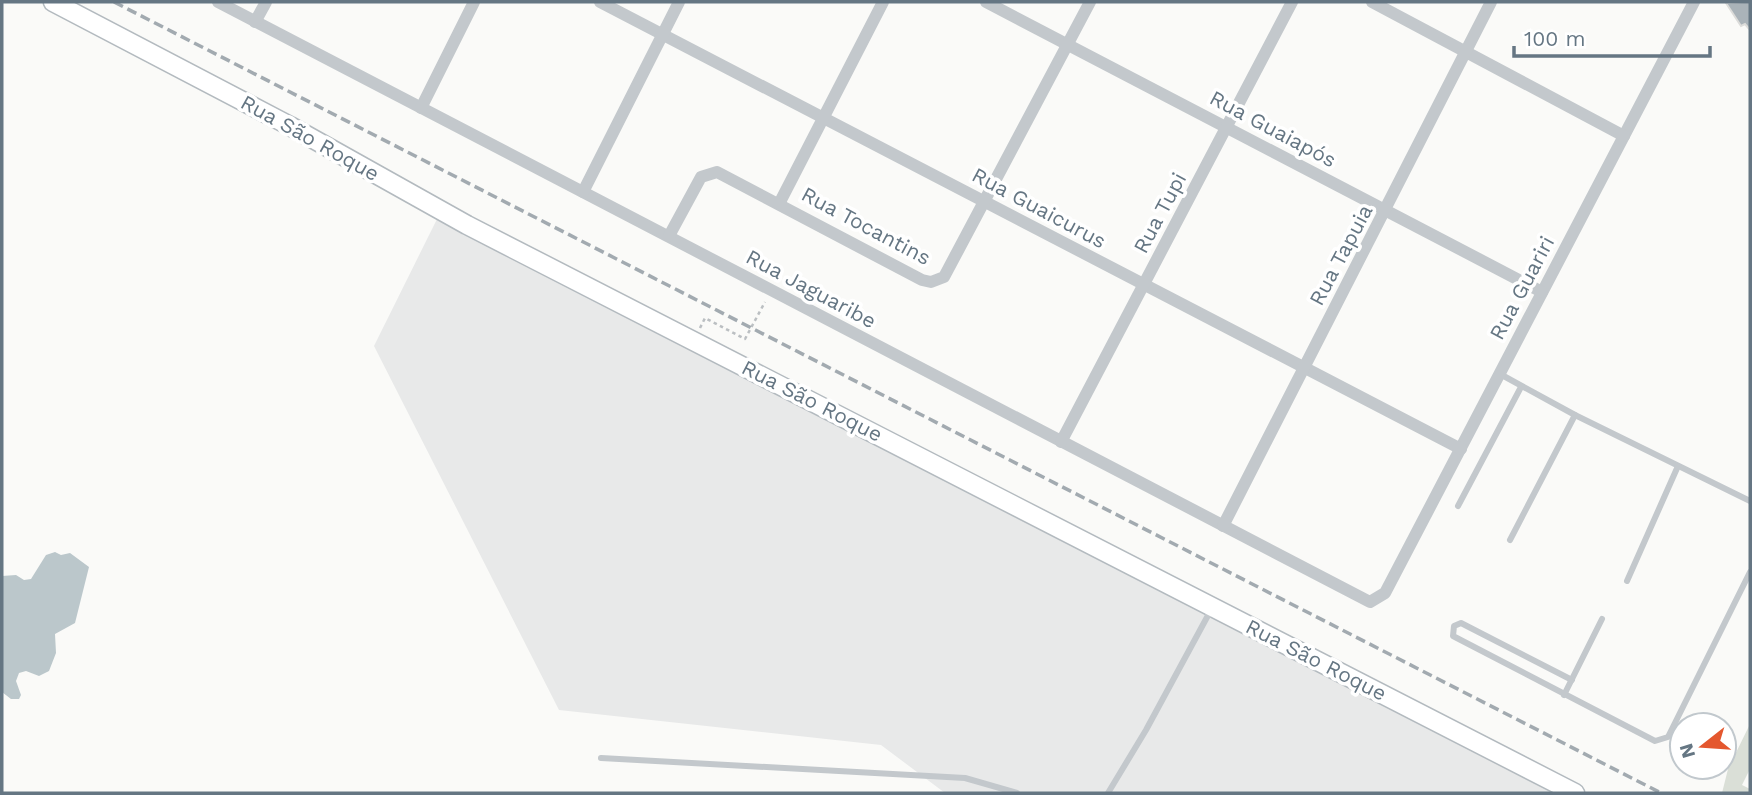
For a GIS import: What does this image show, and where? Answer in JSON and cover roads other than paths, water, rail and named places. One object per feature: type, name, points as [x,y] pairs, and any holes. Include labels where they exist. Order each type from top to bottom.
[{"type":"street","name":"Rua São Roque","points":[[53,2],[290,126],[467,225],[1575,793]]},
{"type":"street","name":"Rua Jaguaribe","points":[[218,2],[1370,602],[1385,593]]},
{"type":"street","points":[[255,22],[266,2]]},
{"type":"street","points":[[421,108],[474,2]]},
{"type":"street","name":"Rua Guaicurus","points":[[600,2],[1461,449]]},
{"type":"street","points":[[583,192],[678,2]]},
{"type":"street","points":[[780,202],[883,2]]},
{"type":"street","name":"Rua Guaiapós","points":[[986,2],[1542,292]]},
{"type":"street","name":"Rua Tocantins","points":[[669,236],[701,177],[710,172],[724,173],[931,282],[944,277],[1090,2]]},
{"type":"street","name":"Rua Tupi","points":[[1061,442],[1292,2]]},
{"type":"street","points":[[1372,2],[1624,136]]},
{"type":"street","name":"Rua Tapuia","points":[[1223,526],[1491,2]]},
{"type":"street","name":"Rua Guariri","points":[[1385,593],[1693,2]]},
{"type":"lane","points":[[1500,373],[1575,415],[1750,501]]},
{"type":"lane","points":[[1458,506],[1521,387]]},
{"type":"lane","points":[[1510,540],[1575,415]]},
{"type":"lane","points":[[1627,581],[1678,466]]},
{"type":"lane","points":[[1572,680],[1461,622],[1454,626],[1453,636],[1655,741],[1665,740],[1750,572]]},
{"type":"lane","points":[[1108,793],[1146,730],[1213,606]]},
{"type":"lane","points":[[1564,695],[1602,620]]},
{"type":"lane","points":[[601,758],[965,778],[1017,793]]},
{"type":"railway","points":[[114,2],[1661,793]]}]
